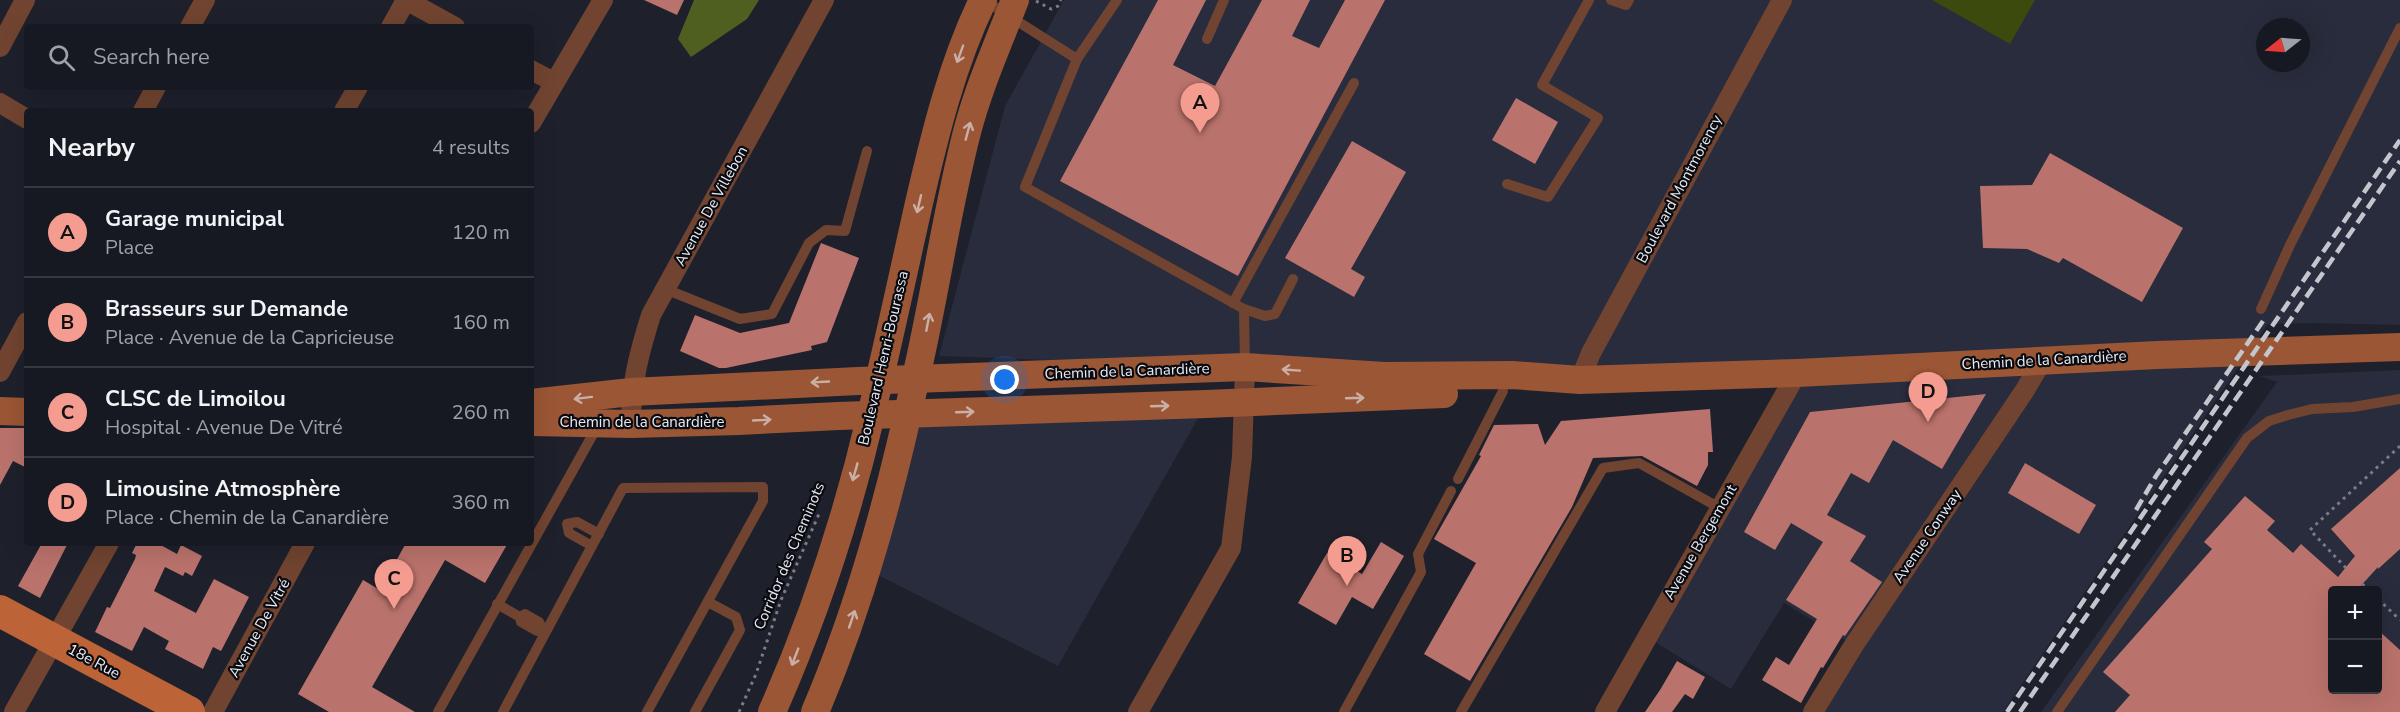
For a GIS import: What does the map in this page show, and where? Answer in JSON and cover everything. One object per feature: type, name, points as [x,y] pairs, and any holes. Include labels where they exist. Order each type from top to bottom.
[{"type":"main road","name":"Boulevard Henri-Bourassa","points":[[772,712],[819,594],[871,416],[932,147],[957,61],[984,0]]},
{"type":"main road","points":[[815,712],[844,642],[868,570],[916,379],[967,132],[989,63],[1012,8]]},
{"type":"main road","name":"Chemin de la Canardière","points":[[534,406],[631,392],[878,380],[1245,367],[1384,376],[1512,375],[1580,380],[2400,347]]},
{"type":"main road","name":"Chemin de la Canardière","points":[[534,406],[599,423],[631,424],[1503,391],[1580,380]]},
{"type":"main road","points":[[0,411],[24,412]]},
{"type":"main road","name":"18e Rue","points":[[0,610],[189,712]]},
{"type":"street","points":[[0,47],[25,0]]},
{"type":"street","points":[[192,24],[205,0]]},
{"type":"street","points":[[393,24],[406,0],[450,24]]},
{"type":"street","points":[[534,118],[603,0]]},
{"type":"street","name":"Avenue De Villebon","points":[[631,424],[631,392],[639,354],[651,315],[824,0]]},
{"type":"street","name":"Boulevard Montmorency","points":[[1580,380],[1591,352],[1782,0]]},
{"type":"street","points":[[534,72],[554,82]]},
{"type":"street","points":[[145,108],[154,90]]},
{"type":"street","points":[[346,108],[356,90]]},
{"type":"street","points":[[0,103],[24,117]]},
{"type":"street","points":[[0,372],[24,328]]},
{"type":"street","name":"Avenue Conway","points":[[1813,712],[1854,645],[2025,390],[2042,361]]},
{"type":"street","points":[[1138,712],[1231,548],[1242,457],[1245,367]]},
{"type":"street","name":"Avenue Bergemont","points":[[1605,712],[1797,373]]},
{"type":"street","points":[[14,712],[107,546]]},
{"type":"street","name":"Avenue De Vitré","points":[[213,712],[303,546]]},
{"type":"lane","points":[[984,0],[1012,8],[1077,59]]},
{"type":"lane","points":[[1117,0],[1077,59],[1024,187],[1244,309],[1265,316],[1275,314],[1293,279]]},
{"type":"lane","points":[[1207,39],[1224,0]]},
{"type":"lane","points":[[1507,184],[1548,197],[1598,118],[1542,85],[1589,0]]},
{"type":"lane","points":[[1611,0],[1626,5],[1629,0]]},
{"type":"lane","points":[[2261,309],[2290,245],[2400,28]]},
{"type":"lane","points":[[1233,303],[1354,83]]},
{"type":"lane","points":[[665,289],[740,319],[772,314],[809,243],[826,230],[845,231],[867,151]]},
{"type":"lane","points":[[1244,309],[1245,367]]},
{"type":"lane","points":[[1458,479],[1503,391]]},
{"type":"lane","points":[[2057,712],[2247,438],[2269,421],[2291,414],[2400,399]]},
{"type":"lane","points":[[534,540],[599,423]]},
{"type":"lane","points":[[1461,712],[1603,468],[1639,463],[1720,508]]},
{"type":"lane","points":[[503,712],[623,488],[762,487],[763,501],[647,712]]},
{"type":"lane","points":[[1344,712],[1421,572],[1418,554],[1451,491]]},
{"type":"lane","points":[[549,514],[567,524],[577,522],[599,534]]},
{"type":"lane","points":[[567,524],[569,533],[592,546]]},
{"type":"lane","points":[[438,712],[531,546]]},
{"type":"lane","points":[[695,712],[740,630],[736,617],[708,602]]},
{"type":"lane","points":[[497,604],[520,617],[520,622],[537,630],[545,630]]},
{"type":"path","points":[[1035,0],[1051,9],[1058,6],[1061,0]]},
{"type":"path","points":[[2346,568],[2310,530],[2400,446]]},
{"type":"path","name":"Corridor des Cheminots","points":[[739,712],[756,674],[772,621],[823,506]]},
{"type":"path","points":[[2382,603],[2400,620]]},
{"type":"shaded area","points":[[1064,0],[2400,0],[2400,325],[2268,324],[2003,712],[1813,712],[1854,645],[1784,603],[1731,689],[1647,637],[1796,374],[1245,367],[939,356],[1005,106]]},
{"type":"shaded area","points":[[2400,370],[2400,712],[2041,712],[2277,382],[2260,376]]},
{"type":"shaded area","points":[[1206,404],[1058,666],[868,570],[907,414]]},
{"type":"green space","points":[[694,0],[759,0],[747,19],[691,57],[678,39]]},
{"type":"green space","points":[[1932,0],[2035,0],[2010,44]]},
{"type":"building","points":[[644,0],[684,0],[677,15]]},
{"type":"building","points":[[1158,0],[1206,0],[1173,65],[1215,86],[1262,0],[1310,0],[1292,36],[1319,48],[1345,0],[1385,0],[1238,276],[1060,181]]},
{"type":"building","points":[[1516,98],[1558,122],[1535,164],[1492,140]]},
{"type":"building","points":[[1352,141],[1406,172],[1351,269],[1365,277],[1354,297],[1285,258]]},
{"type":"building","points":[[2050,153],[2183,228],[2142,302],[2063,258],[2059,263],[2027,249],[1983,248],[1980,186],[2032,185]]},
{"type":"building","points":[[821,243],[859,258],[827,342],[811,346],[812,350],[726,368],[719,368],[680,351],[695,315],[740,333],[789,323]]},
{"type":"building","points":[[1986,394],[1942,469],[1893,440],[1869,483],[1851,473],[1827,515],[1866,536],[1850,561],[1882,582],[1845,636],[1843,635],[1823,668],[1821,667],[1801,703],[1762,680],[1776,657],[1789,665],[1817,619],[1786,600],[1823,542],[1791,523],[1775,550],[1744,532],[1810,412]]},
{"type":"building","points":[[1710,409],[1713,452],[1708,452],[1708,465],[1697,486],[1642,456],[1593,458],[1572,507],[1470,681],[1424,654],[1476,563],[1434,539],[1481,456],[1479,455],[1494,425],[1538,424],[1545,445],[1561,421]]},
{"type":"building","points":[[0,428],[24,428],[24,466],[13,461],[0,485]]},
{"type":"building","points":[[2025,463],[2096,505],[2079,534],[2008,493]]},
{"type":"building","points":[[2400,468],[2400,549],[2378,569],[2378,567],[2361,586],[2328,586],[2328,694],[2382,694],[2382,634],[2400,650],[2400,712],[2115,712],[2130,695],[2103,672],[2212,549],[2204,542],[2245,496],[2275,521],[2267,530],[2293,553],[2301,544],[2338,577],[2355,556],[2331,529]]},
{"type":"building","points":[[1381,542],[1404,556],[1373,609],[1352,597],[1336,625],[1298,603],[1327,553],[1362,574]]},
{"type":"building","points":[[40,546],[66,546],[40,598],[18,586]]},
{"type":"building","points":[[136,546],[162,546],[177,554],[181,546],[183,546],[202,556],[192,576],[185,572],[183,576],[165,567],[154,591],[196,613],[214,579],[249,597],[221,651],[213,647],[203,669],[165,649],[169,641],[144,627],[132,651],[95,632],[135,559],[136,555],[132,553]]},
{"type":"building","points":[[404,546],[506,546],[485,583],[445,560],[372,687],[415,712],[329,712],[298,694],[363,580],[380,590]]},
{"type":"building","points":[[1677,661],[1705,677],[1693,699],[1685,694],[1672,712],[1645,712],[1660,690]]},
{"type":"railway","points":[[2007,712],[2400,140]]},
{"type":"railway","points":[[2020,712],[2400,161]]},
{"type":"railway","points":[[2136,510],[2156,476],[2263,321]]},
{"type":"place","name":"Garage municipal","points":[[1200,133]]},
{"type":"place","name":"Limousine Atmosphère","points":[[1928,422]]},
{"type":"place","name":"Brasseurs sur Demande","points":[[1347,586]]},
{"type":"place","name":"CLSC de Limoilou","points":[[394,609]]}]
